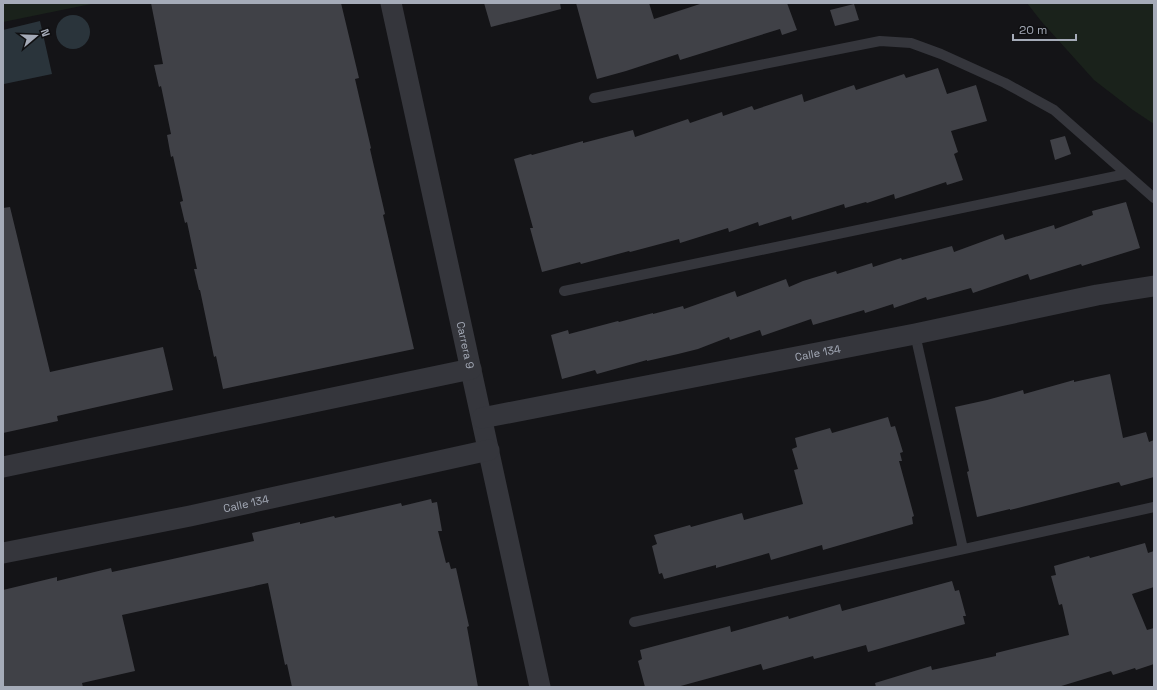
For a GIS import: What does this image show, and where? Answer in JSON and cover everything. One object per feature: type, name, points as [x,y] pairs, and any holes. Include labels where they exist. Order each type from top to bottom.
[{"type":"street","name":"Carrera 9","points":[[391,3],[540,687]]},
{"type":"street","name":"Calle 134","points":[[482,418],[915,334],[1097,295],[1154,286]]},
{"type":"street","points":[[3,467],[471,369]]},
{"type":"street","name":"Calle 134","points":[[3,553],[198,514],[489,450]]},
{"type":"lane","points":[[594,98],[880,41],[911,43],[941,54],[1005,83],[1054,110],[1154,198]]},
{"type":"lane","points":[[564,291],[1126,174]]},
{"type":"lane","points":[[915,334],[963,549]]},
{"type":"lane","points":[[634,622],[1154,507]]},
{"type":"shaded area","points":[[3,3],[96,3],[3,22]]},
{"type":"shaded area","points":[[1027,3],[1154,3],[1154,124],[1094,80],[1041,21]]},
{"type":"shaded area","points":[[70,15],[76,15],[80,16],[87,22],[90,32],[89,39],[83,46],[76,49],[70,49],[66,48],[59,42],[56,35],[56,29],[57,25],[63,18]]},
{"type":"shaded area","points":[[40,21],[52,74],[4,84],[3,30]]},
{"type":"building","points":[[151,3],[341,3],[359,78],[355,79],[385,214],[383,215],[414,349],[223,389],[216,356],[214,357],[194,269],[197,269],[187,222],[185,223],[180,202],[183,201],[173,156],[171,157],[167,135],[171,134],[161,86],[159,87],[154,65],[163,64]]},
{"type":"building","points":[[484,3],[560,3],[561,9],[491,27]]},
{"type":"building","points":[[576,3],[649,3],[654,19],[703,3],[787,3],[797,30],[782,35],[780,29],[680,60],[678,54],[597,79]]},
{"type":"building","points":[[854,4],[859,20],[835,26],[830,10]]},
{"type":"building","points":[[938,68],[947,94],[976,85],[987,121],[951,131],[958,152],[954,154],[963,180],[947,185],[946,182],[895,199],[894,194],[867,203],[845,208],[844,204],[792,220],[791,216],[759,226],[758,222],[729,232],[728,228],[680,243],[679,239],[581,264],[580,262],[542,272],[530,228],[533,228],[514,159],[633,130],[635,137],[688,119],[690,123],[722,112],[723,116],[752,106],[754,110],[802,94],[804,102],[854,85],[856,90],[904,74],[906,78]]},
{"type":"building","points":[[1065,136],[1071,154],[1055,160],[1050,140]]},
{"type":"building","points":[[1126,202],[1140,248],[1030,280],[1028,274],[973,293],[971,288],[927,300],[926,297],[894,308],[893,304],[865,313],[864,310],[813,325],[811,319],[762,336],[760,330],[730,340],[729,337],[698,349],[678,354],[647,360],[597,374],[595,370],[562,379],[551,335],[568,330],[569,334],[683,306],[684,309],[735,291],[737,297],[786,279],[789,287],[836,271],[837,274],[872,263],[873,267],[901,258],[902,260],[952,246],[954,252],[1003,234],[1005,240],[1054,225],[1055,229],[1093,215],[1092,211]]},
{"type":"building","points":[[10,207],[50,372],[163,347],[173,390],[57,416],[58,421],[3,433],[3,208]]},
{"type":"building","points":[[1110,374],[1123,438],[1146,432],[1149,442],[1154,440],[1154,477],[1121,486],[1119,482],[977,517],[955,407],[1023,390],[1024,394],[1074,380],[1074,382]]},
{"type":"building","points":[[888,417],[891,427],[895,426],[903,452],[900,453],[902,461],[899,461],[914,516],[912,517],[913,524],[823,550],[822,545],[771,560],[769,553],[716,568],[716,565],[664,579],[662,573],[659,574],[652,546],[657,544],[654,535],[690,525],[691,527],[742,513],[744,520],[803,504],[794,470],[798,469],[792,449],[797,447],[795,438],[830,428],[832,433]]},
{"type":"building","points":[[431,499],[432,503],[437,502],[442,531],[438,531],[446,563],[449,562],[451,569],[456,568],[469,626],[467,627],[478,687],[292,687],[287,664],[285,665],[268,583],[122,615],[135,671],[82,683],[83,687],[3,687],[3,590],[57,577],[57,581],[111,568],[112,572],[254,541],[252,533],[300,522],[300,524],[334,516],[335,518],[401,503],[402,506]]},
{"type":"building","points":[[1145,543],[1148,553],[1154,551],[1154,587],[1132,594],[1147,630],[1154,628],[1154,664],[1113,675],[1111,671],[1058,687],[876,687],[875,683],[931,666],[932,670],[996,656],[996,653],[1069,635],[1062,604],[1059,605],[1051,576],[1056,575],[1054,566]]},
{"type":"building","points":[[952,581],[955,591],[959,590],[966,616],[963,616],[965,624],[868,652],[866,645],[814,659],[813,656],[763,670],[761,664],[677,687],[645,687],[638,661],[642,659],[640,650],[730,626],[731,632],[788,616],[789,619],[840,604],[842,611]]}]
